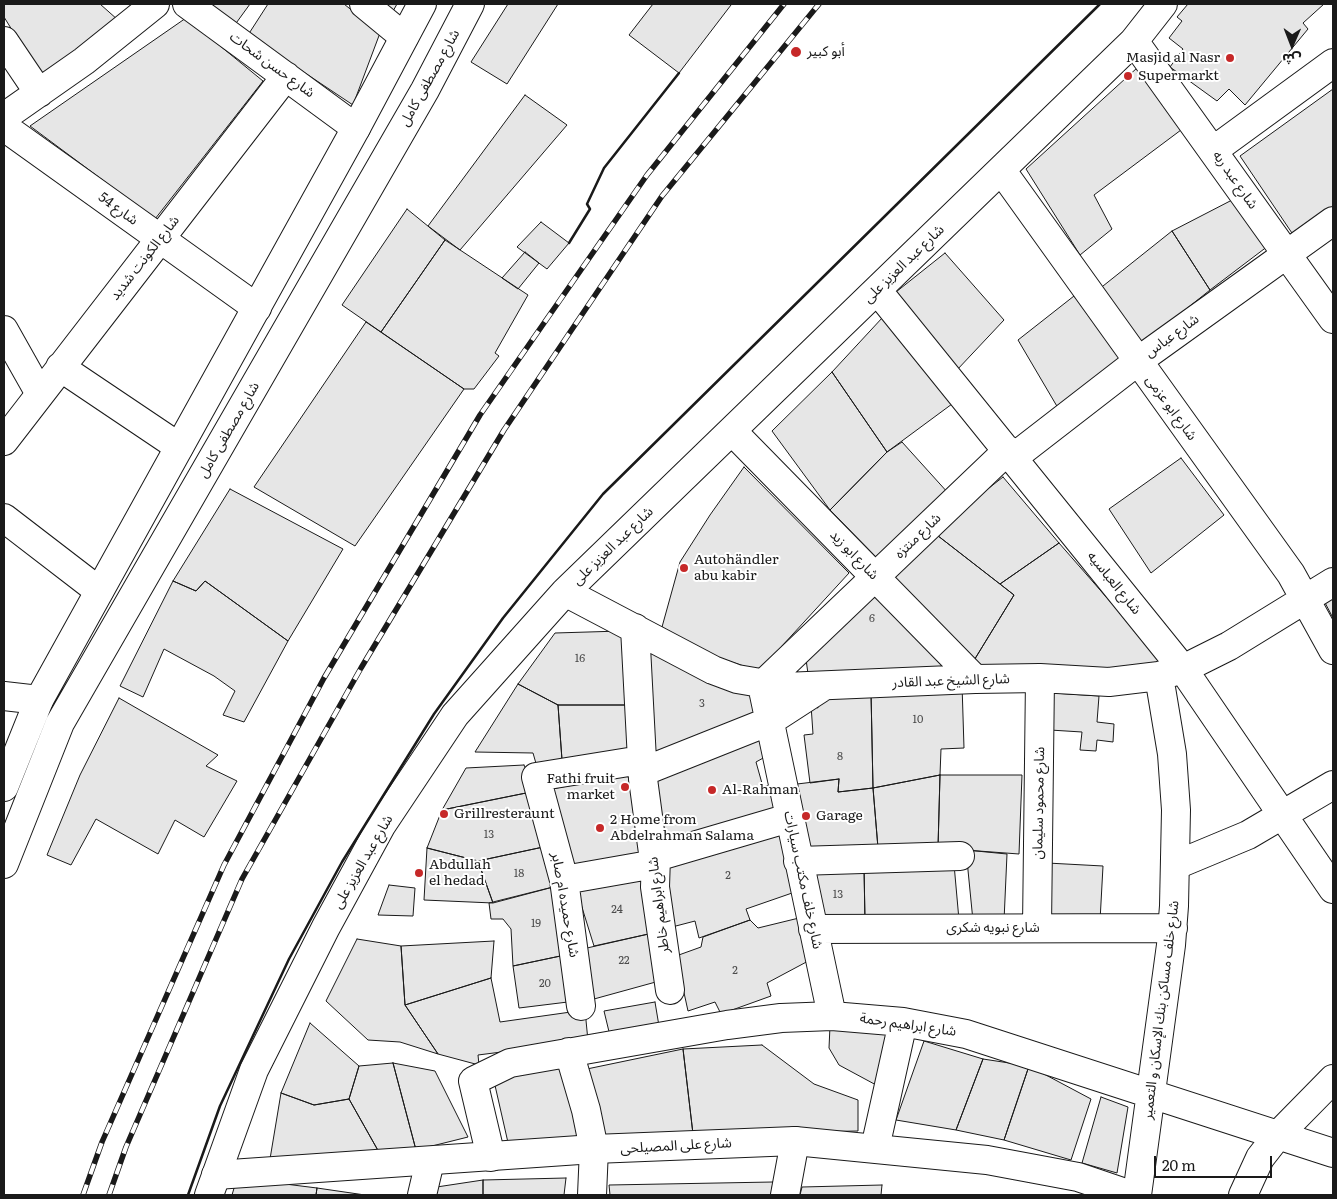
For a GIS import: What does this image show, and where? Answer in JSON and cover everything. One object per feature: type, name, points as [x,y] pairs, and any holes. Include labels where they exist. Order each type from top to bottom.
[{"type":"street","points":[[4,118],[155,4]]},
{"type":"street","name":"شارع حسن شحات","points":[[187,4],[356,128]]},
{"type":"street","points":[[364,4],[404,37]]},
{"type":"street","points":[[4,786],[39,700],[257,308],[422,4]]},
{"type":"street","name":"شارع مصطفى كامل","points":[[4,864],[60,723],[425,90],[470,4]]},
{"type":"street","name":"شارع عبد العزيز على","points":[[212,1185],[254,1070],[326,927],[381,826],[455,715],[565,592],[1002,171],[1134,41],[1163,4]]},
{"type":"street","points":[[4,41],[39,93]]},
{"type":"street","name":"شارع عبد ربه","points":[[1134,41],[1214,150],[1333,320]]},
{"type":"street","points":[[1214,150],[1333,63]]},
{"type":"street","name":"شارع الكونت شديد","points":[[4,440],[286,76]]},
{"type":"street","name":"شارع 54","points":[[4,127],[257,308]]},
{"type":"street","name":"شارع ابو عزمى","points":[[1002,171],[1291,574],[1306,598],[1333,650]]},
{"type":"street","name":"شارع عباس","points":[[1011,453],[1333,220]]},
{"type":"street","name":"شارع العباسيه","points":[[877,290],[1011,453],[1171,672],[1285,815],[1333,889]]},
{"type":"street","points":[[4,330],[40,394]]},
{"type":"street","points":[[60,368],[179,447]]},
{"type":"street","name":"شارع ابو زيد","points":[[732,431],[975,679]]},
{"type":"street","name":"شارع منتزه","points":[[762,685],[1011,453]]},
{"type":"street","points":[[4,518],[99,591]]},
{"type":"street","name":"شارع الشيخ عبد القادر","points":[[565,592],[713,670],[737,679],[762,685],[784,687],[1040,678],[1110,682],[1171,672],[1229,646],[1333,582]]},
{"type":"street","name":"شارع ابراهيم خاطر","points":[[635,628],[642,766],[653,853],[656,861],[655,887],[670,990]]},
{"type":"street","name":"شارع خلف مساكن بنك الإسكان و التعمير","points":[[1138,1195],[1173,928],[1176,865],[1171,672]]},
{"type":"street","name":"شارع محمود سليمان","points":[[1037,927],[1040,678]]},
{"type":"street","name":"شارع خلف مكتب سيارات","points":[[762,685],[832,1016]]},
{"type":"street","points":[[642,766],[770,722],[824,686]]},
{"type":"street","points":[[4,696],[39,700]]},
{"type":"street","name":"شارع حميده ام صابر","points":[[581,1006],[564,880],[536,777],[642,766]]},
{"type":"street","points":[[1176,865],[1248,835],[1285,815],[1333,785]]},
{"type":"street","points":[[564,880],[656,861],[789,818]]},
{"type":"street","points":[[798,861],[960,856]]},
{"type":"street","name":"شارع نبويه شكرى","points":[[814,929],[1173,928]]},
{"type":"street","name":"شارع ابراهيم رحمة","points":[[491,1157],[473,1081],[510,1063],[569,1052],[629,1044],[736,1024],[781,1018],[832,1016],[903,1022],[966,1034],[1009,1046],[1151,1095],[1333,1153]]},
{"type":"street","points":[[874,1148],[903,1022]]},
{"type":"street","points":[[569,1052],[586,1110],[594,1150],[592,1195]]},
{"type":"street","points":[[1242,1195],[1260,1158],[1278,1135],[1333,1079]]},
{"type":"street","points":[[785,1195],[795,1140]]},
{"type":"street","name":"شارع على المصيلحى","points":[[212,1185],[430,1161],[594,1150],[795,1140],[987,1160],[1076,1186],[1131,1195]]},
{"type":"street","points":[[422,1195],[430,1161]]},
{"type":"building","points":[[4,4],[100,4],[118,20],[43,80],[4,17]]},
{"type":"building","points":[[209,4],[250,4],[234,26]]},
{"type":"building","points":[[268,4],[344,4],[380,33],[353,105],[248,35]]},
{"type":"building","points":[[382,4],[397,4],[392,13]]},
{"type":"building","points":[[508,4],[558,4],[507,84],[471,62]]},
{"type":"building","points":[[653,4],[731,5],[679,73],[629,35]]},
{"type":"building","name":"Masjid al Nasr","points":[[1188,4],[1324,4],[1303,23],[1308,29],[1245,105],[1229,89],[1217,101],[1170,67],[1183,49],[1169,38],[1182,21],[1177,17]]},
{"type":"building","points":[[186,18],[263,81],[155,219],[30,126]]},
{"type":"building","points":[[1137,68],[1185,127],[1094,195],[1112,229],[1080,255],[1026,169]]},
{"type":"building","points":[[1333,89],[1333,212],[1296,239],[1240,156]]},
{"type":"building","points":[[525,95],[567,125],[460,250],[428,226]]},
{"type":"building","points":[[1234,199],[1268,246],[1210,290],[1172,231]]},
{"type":"building","points":[[407,209],[445,240],[381,332],[342,305]]},
{"type":"building","points":[[541,222],[569,243],[547,269],[517,247]]},
{"type":"building","points":[[1172,231],[1210,290],[1140,346],[1098,290]]},
{"type":"building","points":[[445,240],[528,295],[495,353],[499,356],[474,389],[464,389],[381,332]]},
{"type":"building","points":[[525,252],[539,263],[518,289],[502,278]]},
{"type":"building","points":[[945,253],[1004,320],[956,371],[896,292]]},
{"type":"building","points":[[1074,296],[1124,359],[1058,408],[1018,340]]},
{"type":"building","points":[[883,317],[952,404],[887,452],[832,372]]},
{"type":"building","points":[[366,322],[464,389],[355,546],[254,487]]},
{"type":"building","points":[[832,372],[887,452],[830,510],[772,431]]},
{"type":"building","points":[[902,442],[949,494],[878,559],[830,510],[887,452]]},
{"type":"building","points":[[1181,458],[1224,515],[1151,573],[1109,509]]},
{"type":"building","points":[[744,467],[849,573],[759,671],[710,655],[662,627],[680,562]]},
{"type":"building","points":[[1003,477],[1059,543],[1000,584],[933,532]]},
{"type":"building","points":[[230,489],[343,549],[288,641],[205,581],[196,591],[173,581]]},
{"type":"building","points":[[933,532],[1014,595],[973,662],[890,579]]},
{"type":"building","points":[[1059,543],[1163,662],[1111,670],[984,672],[973,662],[1014,595],[1000,584]]},
{"type":"building","points":[[173,581],[196,591],[205,581],[288,641],[244,722],[223,715],[235,691],[214,676],[164,649],[143,697],[120,686]]},
{"type":"building","points":[[875,586],[954,672],[809,681],[805,652]]},
{"type":"building","points":[[1333,591],[1333,618],[1322,597]]},
{"type":"building","points":[[621,631],[628,705],[558,705],[518,684],[555,633]]},
{"type":"building","points":[[642,643],[755,690],[757,717],[652,758]]},
{"type":"building","points":[[518,684],[558,705],[562,760],[537,767],[533,753],[475,752]]},
{"type":"building","points":[[962,684],[964,748],[941,749],[940,775],[873,788],[871,692]]},
{"type":"building","points":[[871,692],[873,788],[838,792],[839,779],[810,783],[804,735],[813,734],[811,705],[818,708],[816,699]]},
{"type":"building","points":[[1053,693],[1099,696],[1097,722],[1114,724],[1113,742],[1097,740],[1096,751],[1080,750],[1082,732],[1050,730]]},
{"type":"building","points":[[119,698],[218,755],[206,766],[237,781],[204,837],[175,820],[158,854],[96,819],[71,865],[47,855],[80,775]]},
{"type":"building","points":[[558,705],[628,705],[631,754],[562,760]]},
{"type":"building","name":"Al-Rahman","points":[[761,732],[765,757],[756,762],[763,787],[772,784],[779,816],[659,848],[650,776]]},
{"type":"building","points":[[524,765],[536,791],[442,810],[466,768]]},
{"type":"building","name":"2 Home from Abdelrahman Salama","points":[[634,774],[647,856],[567,872],[551,789]]},
{"type":"building","points":[[940,775],[938,848],[878,848],[873,788]]},
{"type":"building","points":[[940,775],[1022,775],[1019,854],[938,848]]},
{"type":"building","points":[[839,779],[838,792],[873,788],[878,848],[806,850],[797,784]]},
{"type":"building","points":[[536,791],[548,846],[478,861],[427,848],[442,810]]},
{"type":"building","points":[[779,830],[795,892],[746,909],[750,920],[699,938],[695,921],[672,927],[664,860]]},
{"type":"building","points":[[548,846],[557,886],[493,903],[478,861]]},
{"type":"building","points":[[427,848],[478,861],[493,903],[424,900]]},
{"type":"building","points":[[966,850],[1007,854],[1004,921],[973,921]]},
{"type":"building","points":[[1047,863],[1103,866],[1100,921],[1044,918]]},
{"type":"building","points":[[954,864],[959,920],[865,922],[864,867]]},
{"type":"building","points":[[864,865],[865,922],[816,923],[807,868]]},
{"type":"building","points":[[645,875],[653,933],[594,946],[575,885]]},
{"type":"building","points":[[389,885],[415,888],[413,916],[378,915]]},
{"type":"building","points":[[557,886],[570,954],[513,966],[511,929],[503,919],[491,919],[489,903]]},
{"type":"building","points":[[799,918],[812,959],[767,983],[771,996],[721,1014],[715,1002],[688,1011],[676,956],[701,947],[703,937],[750,920],[758,928]]},
{"type":"building","points":[[653,933],[663,980],[594,999],[587,948]]},
{"type":"building","points":[[357,939],[401,946],[405,1005],[438,1054],[400,1042],[368,1040],[326,1001]]},
{"type":"building","points":[[494,941],[491,978],[405,1005],[401,946]]},
{"type":"building","points":[[570,954],[576,1001],[519,1008],[513,966]]},
{"type":"building","points":[[491,978],[500,1022],[585,1010],[588,1041],[478,1055],[479,1065],[438,1054],[405,1005]]},
{"type":"building","points":[[655,1002],[660,1032],[611,1040],[604,1011]]},
{"type":"building","points":[[310,1023],[359,1066],[349,1099],[314,1105],[281,1093]]},
{"type":"building","points":[[830,1026],[893,1033],[878,1086],[839,1065],[829,1048]]},
{"type":"building","points":[[924,1041],[983,1059],[956,1130],[896,1120]]},
{"type":"building","points":[[762,1045],[814,1084],[858,1100],[858,1131],[693,1134],[683,1049]]},
{"type":"building","points":[[683,1049],[693,1134],[600,1139],[582,1070]]},
{"type":"building","points":[[983,1059],[1029,1066],[1004,1140],[956,1130]]},
{"type":"building","points":[[560,1061],[582,1136],[509,1147],[494,1081]]},
{"type":"building","points":[[393,1063],[435,1071],[468,1137],[416,1150]]},
{"type":"building","points":[[393,1063],[416,1150],[380,1154],[349,1099],[359,1066]]},
{"type":"building","points":[[1029,1066],[1091,1099],[1071,1160],[1004,1140]]},
{"type":"building","points":[[281,1093],[314,1105],[349,1099],[380,1154],[270,1159]]},
{"type":"building","points":[[1101,1097],[1128,1107],[1117,1173],[1082,1163]]},
{"type":"building","points":[[237,1178],[317,1188],[316,1195],[232,1195]]},
{"type":"building","points":[[566,1178],[564,1195],[483,1195],[483,1180]]},
{"type":"building","points":[[483,1180],[483,1195],[429,1195],[430,1188]]},
{"type":"building","points":[[773,1182],[771,1195],[610,1195],[609,1185]]},
{"type":"building","points":[[882,1185],[881,1195],[800,1195],[802,1187]]},
{"type":"building","points":[[317,1188],[365,1195],[316,1195]]},
{"type":"railway","points":[[83,1195],[102,1142],[224,865],[324,678],[480,415],[647,175],[784,4]]},
{"type":"railway","points":[[109,1195],[126,1147],[242,879],[361,668],[504,430],[662,196],[819,4]]},
{"type":"wall","points":[[188,1195],[220,1106],[289,959],[342,862],[434,714],[503,618],[603,494],[1100,4]]},
{"type":"wall","points":[[569,243],[590,209],[587,204],[604,168],[679,73]]},
{"type":"place","name":"أبو كبير","points":[[796,52]]},
{"type":"place","name":"Masjid al Nasr","points":[[1230,58]]},
{"type":"place","name":"Supermarkt","points":[[1128,76]]},
{"type":"place","name":"Autohändler abu kabir","points":[[684,568]]},
{"type":"place","name":"Fathi fruit market","points":[[625,787]]},
{"type":"place","name":"Al-Rahman","points":[[712,790]]},
{"type":"place","name":"Grillresteraunt","points":[[444,814]]},
{"type":"place","name":"Garage","points":[[806,816]]},
{"type":"place","name":"2 Home from Abdelrahman Salama","points":[[600,828]]},
{"type":"place","name":"Abdullah el hedad","points":[[419,873]]}]
